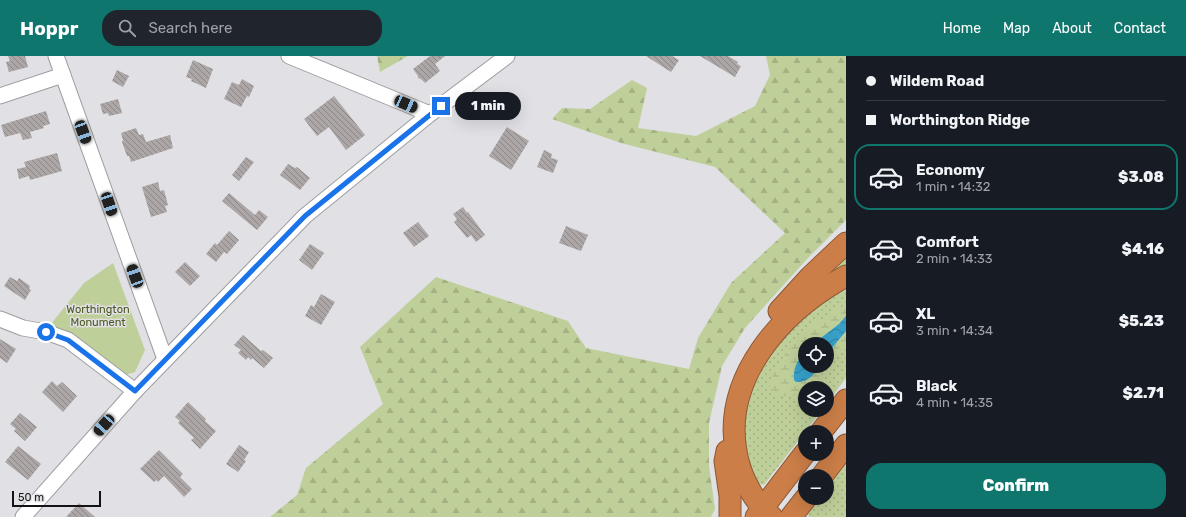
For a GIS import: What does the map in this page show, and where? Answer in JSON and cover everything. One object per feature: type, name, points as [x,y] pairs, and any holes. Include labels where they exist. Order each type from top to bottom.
[{"type":"highway","points":[[762,349],[767,330],[775,316],[810,278],[846,243]]},
{"type":"highway","points":[[800,461],[764,514],[742,474],[737,454],[734,434],[736,410],[740,390],[748,371],[762,349],[780,326],[799,308],[823,290],[846,276]]},
{"type":"highway","points":[[826,425],[846,400]]},
{"type":"highway","points":[[730,517],[730,496],[725,457],[734,434]]},
{"type":"highway","points":[[827,469],[846,445]]},
{"type":"highway","points":[[791,517],[800,505]]},
{"type":"street","points":[[56,56],[165,359]]},
{"type":"street","points":[[290,56],[430,114]]},
{"type":"street","points":[[23,517],[135,391],[305,216],[430,114],[507,56]]},
{"type":"street","points":[[0,96],[63,75]]},
{"type":"street","points":[[0,318],[23,328],[46,332],[68,340],[135,391]]},
{"type":"green space","points":[[377,56],[408,56],[380,72]]},
{"type":"green space","points":[[766,56],[846,56],[846,220],[807,259],[745,328],[722,366],[709,423],[709,466],[715,509],[711,517],[270,517],[297,495],[306,468],[383,404],[360,347],[436,277],[568,321],[586,348],[689,369],[698,338],[731,283],[785,233],[715,167],[621,143],[552,119],[562,108],[590,109],[632,80],[647,88],[638,128],[696,136],[755,106],[770,75]]},
{"type":"green space","points":[[846,252],[846,269],[819,284]]},
{"type":"green space","name":"Worthington Monument","points":[[113,263],[145,350],[135,372],[122,376],[53,331],[51,324],[84,283]]},
{"type":"green space","points":[[846,290],[846,378],[834,394],[834,381],[798,381],[798,417],[817,417],[810,425],[798,425],[798,441],[764,485],[758,484],[747,466],[744,437],[746,414],[753,384],[769,357],[780,343],[805,318]]},
{"type":"green space","points":[[846,305],[846,347],[838,352],[834,357],[834,337],[802,337],[817,321],[823,321],[831,311]]},
{"type":"green space","points":[[798,341],[798,373],[822,373],[816,381],[798,381],[798,393],[781,397],[772,395],[770,383],[773,375],[783,358]]},
{"type":"green space","points":[[846,462],[846,517],[809,517],[808,515],[814,505],[834,505],[834,478]]},
{"type":"water","points":[[846,316],[846,331],[834,346],[834,337],[822,337],[839,324]]},
{"type":"water","points":[[798,362],[798,373],[814,373],[807,380],[796,382],[794,380],[795,368]]},
{"type":"building","points":[[8,56],[25,56],[28,67],[9,72],[6,62],[10,61]]},
{"type":"building","points":[[430,56],[445,56],[435,64],[440,71],[425,83],[418,78],[413,69]]},
{"type":"building","points":[[646,56],[672,56],[679,60],[671,72]]},
{"type":"building","points":[[700,56],[728,56],[738,62],[737,64],[741,66],[735,77]]},
{"type":"building","points":[[193,60],[213,69],[206,88],[186,77]]},
{"type":"building","points":[[117,70],[129,76],[123,87],[112,81]]},
{"type":"building","points":[[242,79],[254,86],[249,97],[247,96],[241,107],[224,99],[232,82],[239,85]]},
{"type":"building","points":[[334,96],[365,135],[346,150],[329,127],[317,136],[304,119]]},
{"type":"building","points":[[118,99],[122,113],[109,116],[108,113],[103,114],[100,104]]},
{"type":"building","points":[[46,111],[50,124],[43,126],[44,128],[30,132],[32,138],[23,140],[20,133],[5,137],[1,125]]},
{"type":"building","points":[[507,127],[529,141],[511,170],[489,156]]},
{"type":"building","points":[[136,128],[139,135],[143,134],[146,142],[170,135],[173,148],[131,162],[122,142],[123,140],[121,133]]},
{"type":"building","points":[[544,150],[552,154],[551,158],[558,160],[553,173],[537,167]]},
{"type":"building","points":[[57,153],[62,171],[30,180],[29,176],[19,179],[17,169],[26,167],[24,162]]},
{"type":"building","points":[[246,157],[254,162],[239,181],[232,175]]},
{"type":"building","points":[[288,164],[295,168],[297,167],[310,178],[300,190],[280,175]]},
{"type":"building","points":[[158,182],[160,191],[164,190],[168,205],[165,206],[167,212],[151,217],[142,187]]},
{"type":"building","points":[[229,193],[255,215],[259,210],[268,217],[257,230],[222,201]]},
{"type":"building","points":[[463,207],[485,235],[476,242],[471,235],[467,238],[454,222],[457,219],[453,214]]},
{"type":"building","points":[[418,222],[429,236],[414,247],[403,233]]},
{"type":"building","points":[[566,226],[588,235],[581,251],[559,243]]},
{"type":"building","points":[[229,231],[239,240],[227,254],[224,252],[216,262],[206,254],[215,243],[217,245]]},
{"type":"building","points":[[310,244],[324,253],[312,270],[299,260]]},
{"type":"building","points":[[185,262],[200,276],[190,286],[175,272]]},
{"type":"building","points":[[10,277],[17,281],[19,278],[30,286],[29,289],[31,290],[25,300],[4,286]]},
{"type":"building","points":[[321,294],[335,302],[321,325],[305,316],[311,305],[314,307]]},
{"type":"building","points":[[243,335],[261,351],[263,350],[273,358],[264,368],[252,358],[251,360],[248,357],[246,360],[238,353],[241,350],[234,345]]},
{"type":"building","points":[[0,339],[16,349],[7,363],[0,358]]},
{"type":"building","points":[[52,381],[57,386],[62,382],[77,396],[63,412],[42,392]]},
{"type":"building","points":[[188,402],[216,431],[200,449],[191,440],[194,438],[178,423],[180,421],[175,417]]},
{"type":"building","points":[[20,413],[37,427],[25,441],[14,431],[16,429],[10,424]]},
{"type":"building","points":[[239,445],[249,452],[244,460],[246,461],[238,472],[226,464]]},
{"type":"building","points":[[18,446],[41,464],[28,480],[5,462]]},
{"type":"building","points":[[159,450],[183,474],[180,477],[192,489],[184,497],[164,476],[158,482],[156,480],[154,482],[140,469]]},
{"type":"building","points":[[79,503],[95,517],[66,517]]},
{"type":"route","points":[[46,332],[68,340],[135,391],[305,216],[441,106]]}]
